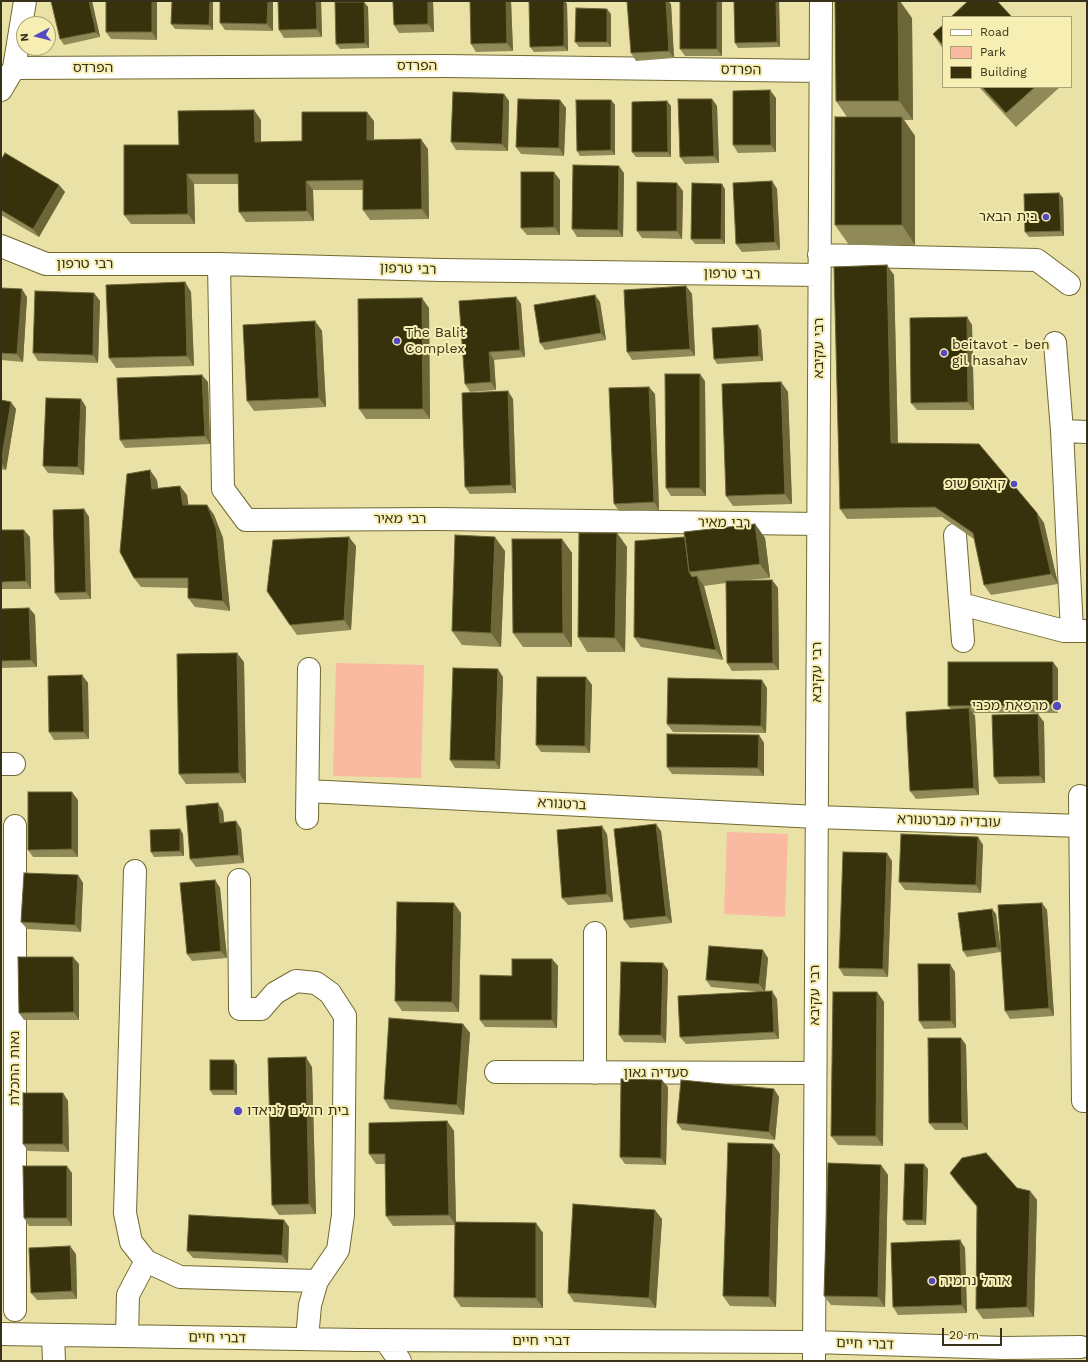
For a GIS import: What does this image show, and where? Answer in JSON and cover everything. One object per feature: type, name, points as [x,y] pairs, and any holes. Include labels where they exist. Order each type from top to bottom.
[{"type":"street","points":[[1,90],[14,68],[25,1]]},
{"type":"street","name":"רבי עקיבא","points":[[814,1352],[821,1]]},
{"type":"street","name":"הפרדס","points":[[14,68],[446,66],[820,71]]},
{"type":"street","name":"רבי טרפון","points":[[1,246],[46,264],[218,264],[441,270],[819,265],[1037,260],[1069,284]]},
{"type":"street","name":"רבי מאיר","points":[[218,264],[223,489],[246,520],[437,519],[818,524]]},
{"type":"street","points":[[961,604],[1064,631],[1079,631],[1055,343]]},
{"type":"street","points":[[1062,431],[1087,432]]},
{"type":"street","points":[[955,535],[963,641]]},
{"type":"street","points":[[307,818],[309,669]]},
{"type":"street","name":"ברטנורא","points":[[308,791],[816,817]]},
{"type":"street","points":[[1080,796],[1085,1101]]},
{"type":"street","name":"עובדיה מברטנורא","points":[[816,817],[1081,826]]},
{"type":"street","name":"נאות התכלת","points":[[15,826],[8,1066],[15,1310]]},
{"type":"street","points":[[135,871],[126,1213],[131,1242],[146,1261],[180,1278],[317,1281]]},
{"type":"street","points":[[239,880],[240,1009],[261,1009],[275,993],[296,981],[316,983],[330,993],[345,1016],[343,1215],[338,1250],[317,1281],[310,1305],[307,1339]]},
{"type":"street","points":[[594,933],[595,1072]]},
{"type":"street","name":"סעדיה גאון","points":[[496,1072],[815,1073]]},
{"type":"street","points":[[127,1336],[128,1295],[146,1261]]},
{"type":"street","name":"דברי חיים","points":[[1,1334],[307,1339],[385,1351],[814,1352],[966,1354],[1081,1347]]},
{"type":"street","points":[[53,1335],[54,1361]]},
{"type":"street","points":[[385,1351],[400,1361]]},
{"type":"green space","points":[[336,663],[424,665],[421,778],[333,776]]},
{"type":"green space","points":[[727,832],[788,834],[785,917],[724,914]]},
{"type":"building","points":[[51,1],[89,1],[96,32],[60,39],[56,16],[55,16]]},
{"type":"building","points":[[106,1],[152,1],[152,32],[106,32]]},
{"type":"building","points":[[172,1],[210,1],[209,25],[171,24]]},
{"type":"building","points":[[220,1],[268,1],[267,24],[220,23]]},
{"type":"building","points":[[278,1],[316,1],[317,29],[279,30]]},
{"type":"building","points":[[393,1],[428,1],[428,24],[394,25]]},
{"type":"building","points":[[470,1],[506,1],[507,43],[471,44]]},
{"type":"building","points":[[529,1],[564,1],[564,46],[530,47]]},
{"type":"building","points":[[627,1],[666,1],[669,51],[631,53]]},
{"type":"building","points":[[680,1],[717,1],[717,49],[680,49]]},
{"type":"building","points":[[734,1],[776,1],[777,42],[735,43]]},
{"type":"building","points":[[835,1],[898,1],[899,101],[836,101]]},
{"type":"building","points":[[968,1],[997,1],[1011,16],[952,16]]},
{"type":"building","points":[[335,2],[364,2],[365,43],[336,44]]},
{"type":"building","points":[[576,8],[607,9],[607,42],[575,42]]},
{"type":"building","points":[[942,26],[942,44],[933,34]]},
{"type":"building","points":[[983,88],[1034,88],[1006,113]]},
{"type":"building","points":[[770,90],[771,145],[733,145],[733,91]]},
{"type":"building","points":[[453,92],[504,94],[502,144],[451,142]]},
{"type":"building","points":[[518,99],[560,100],[559,148],[516,147]]},
{"type":"building","points":[[678,99],[712,99],[714,156],[680,157]]},
{"type":"building","points":[[576,100],[611,100],[611,150],[577,151]]},
{"type":"building","points":[[667,101],[668,152],[632,152],[632,102]]},
{"type":"building","points":[[254,110],[255,142],[302,141],[302,112],[367,112],[367,140],[421,139],[422,209],[363,210],[363,180],[306,181],[307,211],[239,212],[238,174],[187,174],[188,214],[124,215],[124,145],[179,145],[178,111]]},
{"type":"building","points":[[835,117],[902,117],[902,225],[835,225]]},
{"type":"building","points":[[5,153],[59,185],[33,229],[1,210],[1,160]]},
{"type":"building","points":[[573,165],[619,166],[618,230],[572,229]]},
{"type":"building","points":[[521,172],[554,172],[554,227],[521,228]]},
{"type":"building","points":[[772,181],[775,242],[736,244],[733,183]]},
{"type":"building","points":[[637,182],[677,183],[677,231],[637,231]]},
{"type":"building","points":[[692,183],[722,184],[721,239],[691,239]]},
{"type":"building","name":"בית הבאר","points":[[1059,193],[1061,231],[1025,232],[1024,194]]},
{"type":"building","points":[[887,265],[891,443],[979,444],[1037,513],[1051,574],[984,585],[973,533],[935,507],[840,509],[834,267]]},
{"type":"building","points":[[185,282],[187,356],[109,358],[106,285]]},
{"type":"building","points":[[686,286],[690,349],[627,352],[624,290]]},
{"type":"building","points":[[1,288],[22,289],[17,354],[1,353]]},
{"type":"building","points":[[35,291],[94,293],[93,355],[33,353]]},
{"type":"building","points":[[595,295],[601,333],[540,343],[534,305]]},
{"type":"building","points":[[516,297],[520,350],[489,352],[491,382],[465,384],[459,301]]},
{"type":"building","points":[[422,298],[423,409],[359,409],[358,299]]},
{"type":"building","name":"beitavot - ben gil hasahav","points":[[967,317],[968,402],[911,403],[910,318]]},
{"type":"building","points":[[315,321],[319,398],[247,401],[243,325]]},
{"type":"building","points":[[758,325],[759,356],[714,359],[712,328]]},
{"type":"building","points":[[665,374],[700,374],[700,488],[666,488]]},
{"type":"building","points":[[202,375],[205,436],[120,440],[117,378]]},
{"type":"building","points":[[781,382],[785,494],[726,496],[722,384]]},
{"type":"building","points":[[649,387],[654,502],[614,504],[609,388]]},
{"type":"building","points":[[508,391],[511,485],[465,487],[462,393]]},
{"type":"building","points":[[46,398],[81,399],[78,467],[43,466]]},
{"type":"building","points":[[1,400],[11,402],[1,462]]},
{"type":"building","points":[[150,470],[152,489],[180,486],[183,505],[207,505],[216,528],[223,601],[188,598],[188,578],[134,578],[120,552],[127,474]]},
{"type":"building","points":[[84,509],[86,592],[55,593],[53,510]]},
{"type":"building","points":[[755,524],[760,564],[689,572],[684,532]]},
{"type":"building","points":[[1,530],[24,530],[26,581],[1,582]]},
{"type":"building","points":[[579,533],[617,533],[615,638],[578,637]]},
{"type":"building","points":[[455,535],[495,537],[491,633],[452,631]]},
{"type":"building","points":[[349,537],[344,620],[290,625],[267,591],[273,540]]},
{"type":"building","points":[[685,537],[689,572],[692,577],[697,576],[716,650],[634,637],[635,541]]},
{"type":"building","points":[[512,539],[562,539],[563,633],[513,633]]},
{"type":"building","points":[[772,580],[773,663],[727,663],[726,581]]},
{"type":"building","points":[[29,608],[31,660],[1,661],[1,609]]},
{"type":"building","points":[[237,653],[239,773],[179,774],[177,654]]},
{"type":"building","points":[[948,662],[1053,662],[1053,705],[948,706]]},
{"type":"building","points":[[453,668],[498,669],[495,761],[450,760]]},
{"type":"building","points":[[82,675],[84,732],[49,732],[48,676]]},
{"type":"building","points":[[537,677],[586,677],[585,746],[536,745]]},
{"type":"building","points":[[668,678],[762,680],[761,726],[667,724]]},
{"type":"building","points":[[969,708],[974,788],[910,791],[906,712]]},
{"type":"building","points":[[1038,714],[1040,776],[994,777],[992,715]]},
{"type":"building","points":[[667,734],[759,735],[758,768],[667,767]]},
{"type":"building","points":[[28,792],[72,792],[72,849],[28,850]]},
{"type":"building","points":[[218,803],[220,823],[236,821],[239,855],[190,859],[186,806]]},
{"type":"building","points":[[656,824],[666,916],[624,920],[614,829]]},
{"type":"building","points":[[602,826],[607,894],[562,898],[557,830]]},
{"type":"building","points":[[180,829],[180,851],[151,852],[150,830]]},
{"type":"building","points":[[901,834],[978,837],[976,885],[899,882]]},
{"type":"building","points":[[843,852],[887,853],[883,969],[839,968]]},
{"type":"building","points":[[24,873],[78,875],[75,925],[21,922]]},
{"type":"building","points":[[215,880],[221,951],[187,954],[180,883]]},
{"type":"building","points":[[397,902],[454,903],[452,1002],[395,1001]]},
{"type":"building","points":[[1042,903],[1049,1008],[1005,1011],[998,905]]},
{"type":"building","points":[[992,909],[997,947],[963,951],[958,913]]},
{"type":"building","points":[[709,946],[763,950],[759,984],[706,980]]},
{"type":"building","points":[[18,957],[73,957],[74,1012],[19,1013]]},
{"type":"building","points":[[512,959],[552,959],[552,1020],[480,1020],[480,975],[512,976]]},
{"type":"building","points":[[621,962],[663,963],[661,1035],[619,1035]]},
{"type":"building","points":[[918,964],[950,964],[951,1021],[919,1021]]},
{"type":"building","points":[[772,991],[774,1032],[680,1037],[678,996]]},
{"type":"building","points":[[833,992],[877,992],[876,1136],[831,1136]]},
{"type":"building","points":[[389,1018],[463,1024],[457,1105],[384,1099]]},
{"type":"building","points":[[928,1038],[961,1038],[962,1123],[929,1123]]},
{"type":"building","points":[[306,1057],[309,1204],[272,1205],[268,1058]]},
{"type":"building","points":[[210,1060],[234,1060],[234,1090],[210,1090]]},
{"type":"building","points":[[621,1079],[662,1080],[661,1158],[620,1157]]},
{"type":"building","points":[[681,1080],[774,1089],[769,1132],[677,1123]]},
{"type":"building","points":[[23,1093],[63,1093],[63,1144],[23,1144]]},
{"type":"building","points":[[447,1121],[449,1215],[386,1216],[385,1154],[369,1154],[369,1123]]},
{"type":"building","points":[[728,1143],[773,1144],[769,1297],[723,1296]]},
{"type":"building","points":[[986,1153],[1017,1188],[1030,1191],[1027,1307],[976,1309],[977,1206],[950,1173],[962,1158]]},
{"type":"building","points":[[828,1163],[881,1165],[878,1297],[824,1296]]},
{"type":"building","points":[[905,1164],[924,1164],[923,1220],[903,1220]]},
{"type":"building","points":[[23,1166],[67,1166],[67,1218],[24,1218]]},
{"type":"building","points":[[573,1204],[655,1210],[649,1298],[568,1293]]},
{"type":"building","points":[[189,1215],[284,1220],[282,1255],[187,1251]]},
{"type":"building","points":[[455,1222],[536,1223],[536,1298],[454,1297]]},
{"type":"building","name":"אוהל נחמיה","points":[[960,1240],[962,1305],[893,1307],[891,1243]]},
{"type":"building","points":[[70,1246],[72,1291],[31,1293],[29,1248]]},
{"type":"place","name":"בית הבאר","points":[[1046,217]]},
{"type":"place","name":"The Balit Complex","points":[[397,341]]},
{"type":"place","name":"beitavot - ben gil hasahav","points":[[944,353]]},
{"type":"place","name":"קואופ שופ","points":[[1014,484]]},
{"type":"place","name":"מרפאת מכבי","points":[[1057,706]]},
{"type":"place","name":"בית חולים לניאדו","points":[[238,1111]]},
{"type":"place","name":"אוהל נחמיה","points":[[932,1281]]}]
